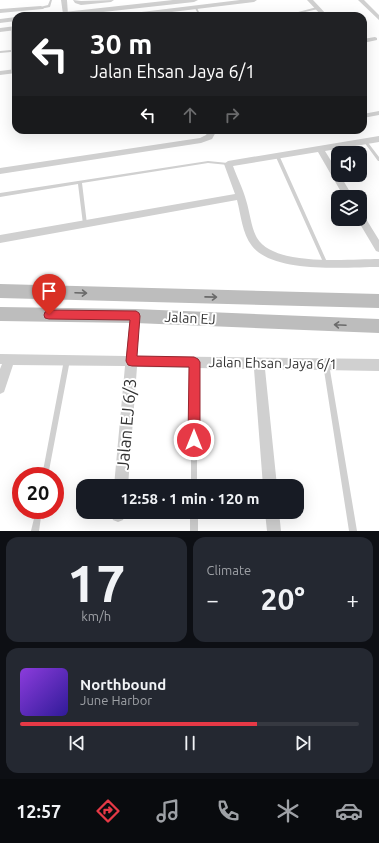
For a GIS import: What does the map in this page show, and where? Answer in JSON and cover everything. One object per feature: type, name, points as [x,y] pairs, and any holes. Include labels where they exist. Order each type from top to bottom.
[{"type":"main road","name":"Jalan EJ","points":[[0,290],[379,301]]},
{"type":"main road","name":"Jalan EJ","points":[[2,315],[136,316],[379,326]]},
{"type":"street","points":[[64,0],[66,12]]},
{"type":"street","points":[[77,1],[110,0]]},
{"type":"street","points":[[112,12],[254,0]]},
{"type":"street","points":[[310,0],[321,12]]},
{"type":"street","points":[[361,0],[379,18]]},
{"type":"street","points":[[148,12],[195,4]]},
{"type":"street","points":[[0,11],[41,8]]},
{"type":"street","points":[[0,21],[12,20]]},
{"type":"street","points":[[0,30],[12,29]]},
{"type":"street","points":[[367,40],[375,39]]},
{"type":"street","points":[[0,73],[12,72]]},
{"type":"street","points":[[367,115],[379,113]]},
{"type":"street","points":[[0,171],[201,140],[209,137],[211,134]]},
{"type":"street","points":[[379,139],[228,164],[240,196],[252,236],[256,244],[263,252],[288,261],[379,263]]},
{"type":"street","points":[[320,149],[345,190]]},
{"type":"street","points":[[0,239],[240,196]]},
{"type":"street","points":[[366,226],[379,248]]},
{"type":"street","name":"Jalan EJ 6/3","points":[[122,479],[136,316]]},
{"type":"street","points":[[0,388],[4,359]]},
{"type":"street","name":"Jalan Ehsan Jaya 6/1","points":[[4,359],[379,365]]},
{"type":"street","points":[[259,363],[269,479]]},
{"type":"street","points":[[273,519],[274,531]]},
{"type":"lane","points":[[41,8],[49,6],[51,0]]},
{"type":"lane","points":[[300,12],[317,8]]},
{"type":"lane","points":[[0,52],[12,51]]},
{"type":"lane","points":[[365,141],[379,160]]},
{"type":"lane","points":[[277,155],[325,262]]},
{"type":"lane","points":[[0,196],[208,162],[228,164]]},
{"type":"lane","points":[[80,183],[85,224]]},
{"type":"lane","points":[[47,467],[67,360]]},
{"type":"lane","points":[[194,362],[194,479]]},
{"type":"lane","points":[[326,364],[353,531]]},
{"type":"lane","points":[[35,531],[37,519]]},
{"type":"lane","points":[[194,519],[194,531]]},
{"type":"route","points":[[49,315],[136,316],[132,361],[194,362],[194,440]]}]
